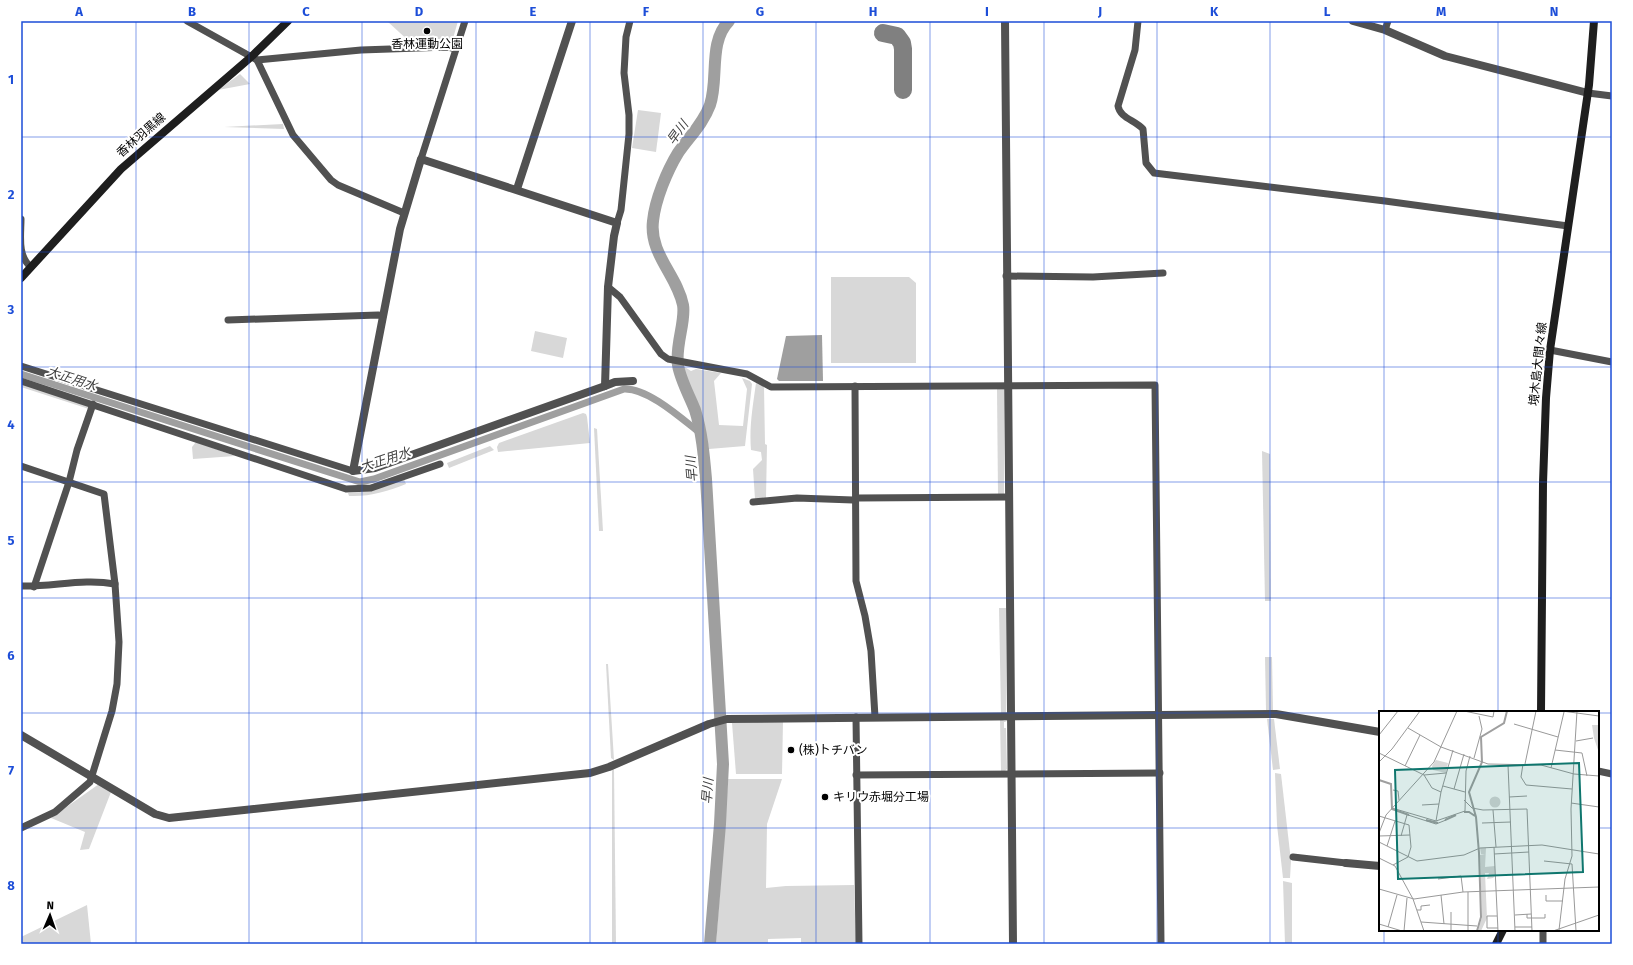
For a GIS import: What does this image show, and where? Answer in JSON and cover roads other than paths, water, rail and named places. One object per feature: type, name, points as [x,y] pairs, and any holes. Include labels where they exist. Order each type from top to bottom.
[{"type":"main road","name":"香林羽黒線","points":[[21,278],[125,165],[254,59],[288,21]]},
{"type":"main road","name":"境木島大間々線","points":[[1541,711],[1544,451],[1550,350],[1588,92],[1594,21]]},
{"type":"main road","points":[[1496,944],[1502,931]]},
{"type":"street","points":[[187,21],[254,59],[288,127],[324,173],[338,185],[404,213]]},
{"type":"street","points":[[353,471],[404,213],[465,21]]},
{"type":"street","points":[[517,189],[572,21]]},
{"type":"street","points":[[605,386],[608,287],[614,236],[621,210],[629,134],[629,109],[624,73],[626,38],[630,21]]},
{"type":"street","points":[[1005,21],[1006,276],[1013,944]]},
{"type":"street","points":[[1138,21],[1135,50],[1118,106],[1118,111],[1123,116],[1136,122],[1143,129],[1146,163],[1149,169],[1154,173],[1385,201],[1568,226]]},
{"type":"street","points":[[1353,21],[1385,30],[1445,56],[1588,92],[1612,96]]},
{"type":"street","points":[[1385,30],[1388,21]]},
{"type":"street","points":[[254,59],[380,48],[448,47],[456,49]]},
{"type":"street","points":[[421,159],[517,189],[617,223]]},
{"type":"street","points":[[21,219],[23,258],[31,267]]},
{"type":"street","points":[[1006,276],[1093,277],[1163,273]]},
{"type":"street","points":[[608,287],[620,297],[661,354],[668,359],[685,361],[747,374],[771,387],[1155,385],[1161,944]]},
{"type":"street","points":[[228,320],[383,316]]},
{"type":"street","points":[[1550,350],[1612,362]]},
{"type":"street","points":[[21,366],[353,471],[375,468],[615,382],[633,381]]},
{"type":"street","points":[[21,381],[346,489],[371,488],[440,464]]},
{"type":"street","points":[[855,386],[856,581],[869,638],[875,717]]},
{"type":"street","points":[[34,587],[70,482],[77,450],[93,404]]},
{"type":"street","points":[[21,466],[101,492],[106,496],[119,642],[117,684],[112,711],[92,777],[84,788],[55,812],[21,828]]},
{"type":"street","points":[[753,502],[797,498],[856,499],[1009,497]]},
{"type":"street","points":[[21,586],[34,587],[92,580],[115,584]]},
{"type":"street","points":[[21,735],[155,814],[165,818],[175,818],[581,774],[603,769],[712,723],[727,719],[1276,714],[1379,732]]},
{"type":"street","points":[[856,717],[859,944]]},
{"type":"street","points":[[1599,771],[1612,774]]},
{"type":"street","points":[[856,775],[1160,773]]},
{"type":"street","points":[[1293,857],[1379,866]]},
{"type":"street","points":[[1543,931],[1543,944]]},
{"type":"waterway","name":"早川","points":[[710,944],[720,824],[723,764],[706,479],[697,418],[678,365],[677,357],[684,311],[683,305],[680,294],[655,244],[653,221],[659,195],[670,168],[678,153],[704,118],[710,105],[713,95],[718,39],[729,21]]},
{"type":"waterway","name":"大正用水","points":[[21,374],[360,482],[374,479],[624,389],[643,393],[654,399],[674,412],[700,433]]},
{"type":"place","name":"香林運動公園","points":[[427,31]]},
{"type":"place","name":"(株)トチバン","points":[[791,750]]},
{"type":"place","name":"キリウ赤堀分工場","points":[[825,797]]}]
